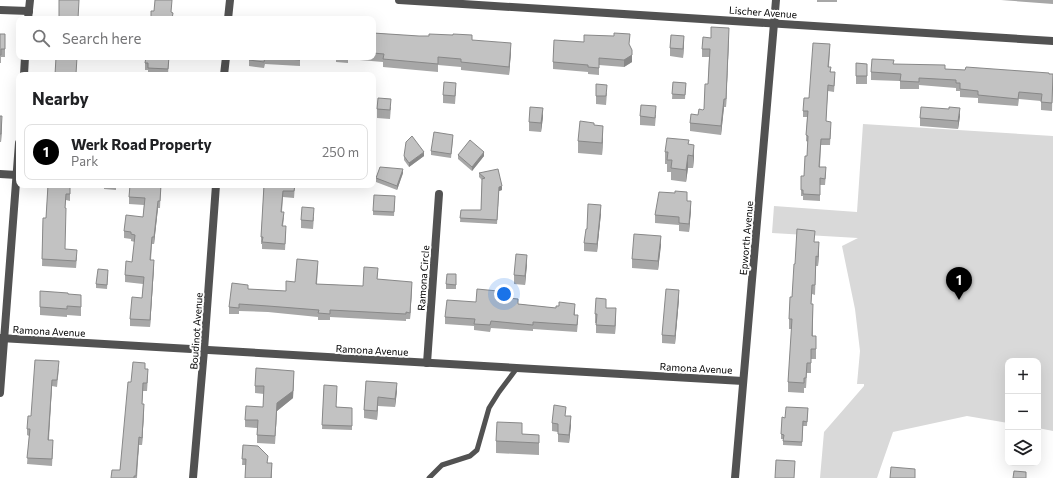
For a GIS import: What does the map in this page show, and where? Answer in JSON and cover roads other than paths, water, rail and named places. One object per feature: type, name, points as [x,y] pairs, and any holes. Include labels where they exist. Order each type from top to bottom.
[{"type":"street","points":[[0,10],[29,15],[30,0]]},
{"type":"street","points":[[228,16],[230,0]]},
{"type":"street","name":"Lischer Avenue","points":[[399,0],[1053,41]]},
{"type":"street","name":"Epworth Avenue","points":[[735,478],[776,0]]},
{"type":"street","points":[[24,72],[26,60]]},
{"type":"street","points":[[224,72],[226,60]]},
{"type":"street","points":[[0,174],[16,175]]},
{"type":"street","points":[[0,393],[2,339],[16,186]]},
{"type":"street","name":"Boudinot Avenue","points":[[193,478],[216,188]]},
{"type":"street","name":"Ramona Circle","points":[[427,363],[439,194]]},
{"type":"street","name":"Ramona Avenue","points":[[2,339],[743,381]]},
{"type":"lane","points":[[429,478],[432,473],[442,465],[470,456],[476,450],[489,408],[517,368]]},
{"type":"place","name":"Werk Road Property","points":[[959,300]]}]
